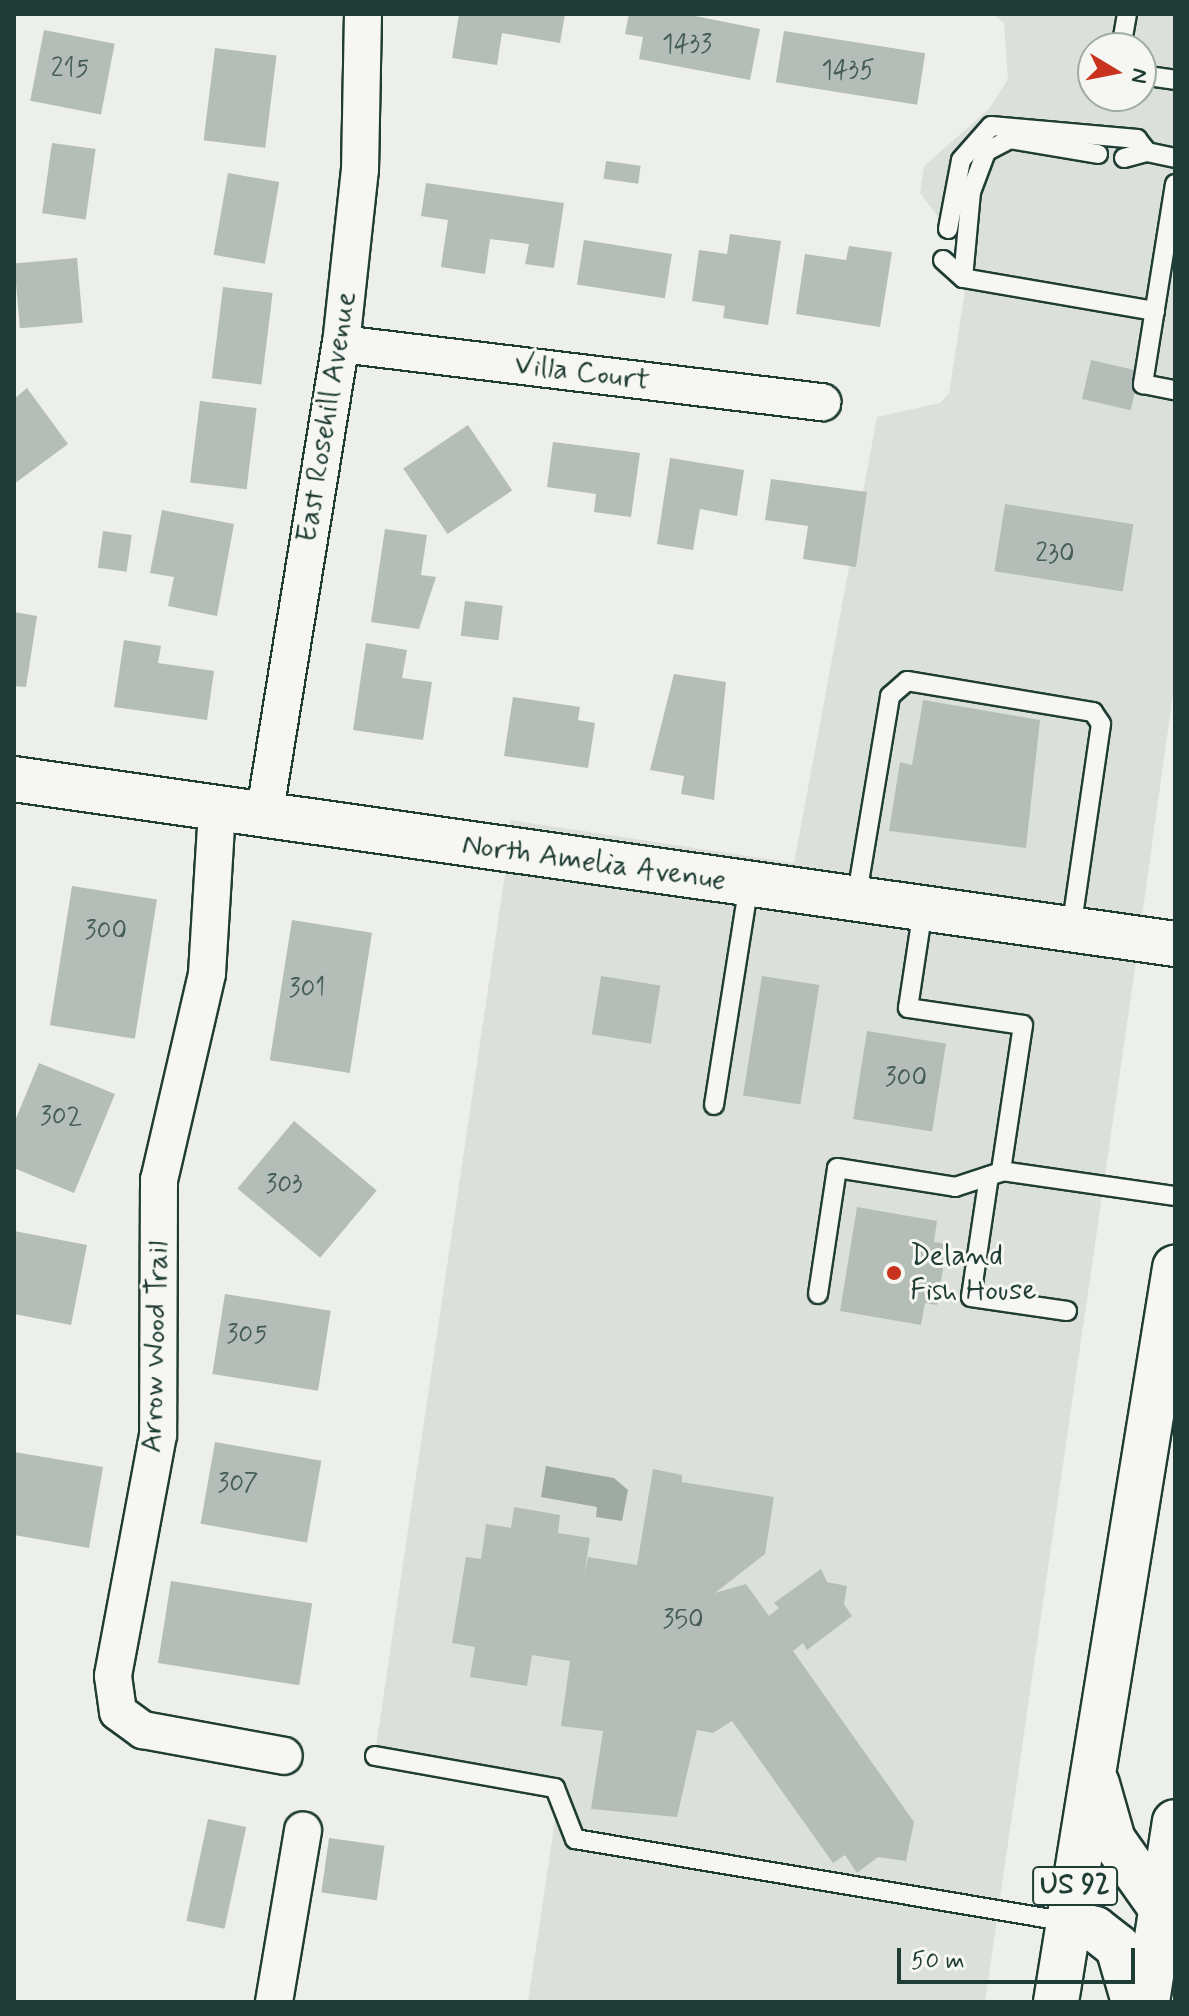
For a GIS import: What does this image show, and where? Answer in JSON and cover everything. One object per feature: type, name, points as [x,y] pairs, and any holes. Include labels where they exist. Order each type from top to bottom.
[{"type":"main road","name":"North Amelia Avenue","points":[[14,779],[264,817],[1175,944]]},
{"type":"main road","name":"US 92","points":[[1056,2002],[1175,1268]]},
{"type":"main road","points":[[1093,1770],[1113,1840],[1161,1908]]},
{"type":"main road","name":"US 92","points":[[1147,2002],[1175,1822]]},
{"type":"main road","points":[[1069,1922],[1095,1929],[1118,1947],[1134,2002]]},
{"type":"street","name":"East Rosehill Avenue","points":[[264,817],[341,344],[360,170],[363,14]]},
{"type":"street","name":"Villa Court","points":[[341,344],[823,402]]},
{"type":"street","name":"Arrow Wood Trail","points":[[217,810],[207,974],[159,1180],[158,1435],[113,1676],[118,1712],[143,1730],[284,1756]]},
{"type":"street","points":[[274,2002],[303,1830]]},
{"type":"lane","points":[[948,229],[961,160],[991,126],[1137,139],[1147,152]]},
{"type":"lane","points":[[963,278],[971,192],[986,152],[1010,139],[1098,154]]},
{"type":"lane","points":[[1124,158],[1147,152],[1175,158]]},
{"type":"lane","points":[[1175,184],[1143,384],[1175,390]]},
{"type":"lane","points":[[943,260],[963,278],[1155,311]]},
{"type":"lane","points":[[856,900],[890,696],[907,681],[1093,712],[1101,724],[1071,929]]},
{"type":"lane","points":[[714,1105],[749,885]]},
{"type":"lane","points":[[923,909],[908,1008],[1023,1025],[971,1297],[1067,1311]]},
{"type":"lane","points":[[818,1294],[837,1168],[955,1187],[997,1173],[1175,1196]]},
{"type":"lane","points":[[375,1756],[555,1788],[575,1839],[1069,1922]]},
{"type":"shaded area","points":[[993,14],[1175,14],[1175,680],[1141,923],[509,835],[510,820],[794,863],[877,417],[940,403],[949,393],[970,259],[920,193],[924,166],[989,109],[1008,79],[1004,23]]},
{"type":"shaded area","points":[[506,867],[1137,955],[985,2002],[528,2002],[559,1793],[373,1767]]},
{"type":"shaded area","points":[[546,1466],[614,1478],[628,1490],[622,1521],[596,1517],[597,1507],[541,1497]]},
{"type":"building","points":[[459,14],[565,14],[560,43],[502,33],[497,65],[452,58]]},
{"type":"building","points":[[629,14],[685,14],[760,29],[750,80],[639,59],[643,37],[625,34]]},
{"type":"building","points":[[44,30],[115,44],[101,114],[30,101]]},
{"type":"building","points":[[784,31],[925,53],[917,105],[776,82]]},
{"type":"building","points":[[215,48],[277,56],[265,148],[204,140]]},
{"type":"building","points":[[52,143],[96,149],[86,219],[42,213]]},
{"type":"building","points":[[606,161],[641,166],[638,184],[603,179]]},
{"type":"building","points":[[228,173],[279,182],[265,264],[214,255]]},
{"type":"building","points":[[426,183],[564,203],[554,268],[525,264],[529,244],[490,239],[485,274],[441,267],[448,220],[421,216]]},
{"type":"building","points":[[730,234],[781,241],[768,325],[723,318],[725,306],[692,301],[699,250],[727,254]]},
{"type":"building","points":[[584,240],[672,254],[665,298],[577,284]]},
{"type":"building","points":[[849,246],[892,252],[880,327],[796,314],[805,254],[846,260]]},
{"type":"building","points":[[77,258],[83,323],[20,328],[14,263]]},
{"type":"building","points":[[223,287],[273,293],[261,384],[212,378]]},
{"type":"building","points":[[1091,360],[1140,371],[1131,410],[1082,399]]},
{"type":"building","points":[[27,388],[68,444],[14,484],[14,399]]},
{"type":"building","points":[[200,401],[257,408],[247,489],[190,482]]},
{"type":"building","points":[[468,425],[512,490],[448,534],[403,469]]},
{"type":"building","points":[[553,442],[640,453],[631,517],[594,512],[596,494],[547,487]]},
{"type":"building","points":[[670,458],[744,470],[737,516],[700,509],[693,550],[657,544]]},
{"type":"building","points":[[771,479],[867,492],[856,567],[803,559],[808,526],[765,520]]},
{"type":"building","points":[[1005,504],[1133,524],[1123,591],[994,571]]},
{"type":"building","points":[[162,510],[234,524],[217,616],[168,606],[174,577],[150,573]]},
{"type":"building","points":[[385,529],[427,535],[421,575],[436,577],[419,629],[371,622]]},
{"type":"building","points":[[103,531],[132,535],[127,572],[98,568]]},
{"type":"building","points":[[465,601],[503,606],[498,640],[461,636]]},
{"type":"building","points":[[14,612],[37,616],[26,687],[14,686]]},
{"type":"building","points":[[124,640],[161,646],[158,663],[214,671],[207,720],[114,707]]},
{"type":"building","points":[[366,643],[407,650],[402,678],[432,682],[423,740],[353,730]]},
{"type":"building","points":[[674,674],[726,682],[714,800],[681,794],[684,776],[650,770]]},
{"type":"building","points":[[513,697],[580,707],[578,720],[595,723],[588,768],[504,756]]},
{"type":"building","points":[[923,700],[1040,720],[1026,848],[889,831],[900,762],[912,765]]},
{"type":"building","points":[[72,886],[157,899],[135,1039],[50,1025]]},
{"type":"building","points":[[292,920],[372,933],[350,1073],[270,1060]]},
{"type":"building","points":[[601,976],[660,985],[651,1044],[592,1034]]},
{"type":"building","points":[[762,976],[819,985],[800,1105],[743,1096]]},
{"type":"building","points":[[867,1031],[946,1044],[932,1131],[853,1119]]},
{"type":"building","points":[[39,1063],[115,1094],[74,1193],[14,1168],[14,1123]]},
{"type":"building","points":[[294,1121],[377,1190],[320,1258],[237,1188]]},
{"type":"building","name":"Deland Fish House","points":[[857,1207],[937,1221],[934,1242],[947,1244],[937,1305],[925,1303],[921,1325],[840,1311]]},
{"type":"building","points":[[14,1231],[87,1245],[71,1325],[14,1314]]},
{"type":"building","points":[[225,1294],[331,1311],[318,1391],[212,1374]]},
{"type":"building","points":[[215,1442],[321,1461],[307,1542],[201,1524]]},
{"type":"building","points":[[14,1452],[103,1467],[89,1548],[14,1535]]},
{"type":"building","points":[[653,1469],[682,1475],[682,1482],[774,1497],[765,1554],[715,1593],[746,1584],[769,1616],[779,1608],[774,1603],[821,1569],[827,1582],[847,1586],[844,1604],[852,1616],[807,1650],[803,1643],[793,1651],[914,1822],[906,1861],[878,1857],[857,1873],[845,1855],[833,1863],[732,1721],[713,1733],[697,1730],[677,1817],[591,1809],[603,1731],[561,1726],[570,1661],[532,1655],[527,1686],[470,1677],[475,1647],[452,1643],[466,1557],[481,1559],[486,1524],[511,1528],[514,1507],[560,1515],[558,1533],[590,1538],[584,1576],[588,1557],[637,1565]]},
{"type":"building","points":[[171,1581],[312,1603],[299,1685],[158,1663]]},
{"type":"building","points":[[208,1819],[246,1827],[225,1929],[186,1921]]},
{"type":"building","points":[[329,1838],[384,1846],[377,1900],[321,1892]]},
{"type":"place","name":"Deland Fish House","points":[[894,1273]]}]
